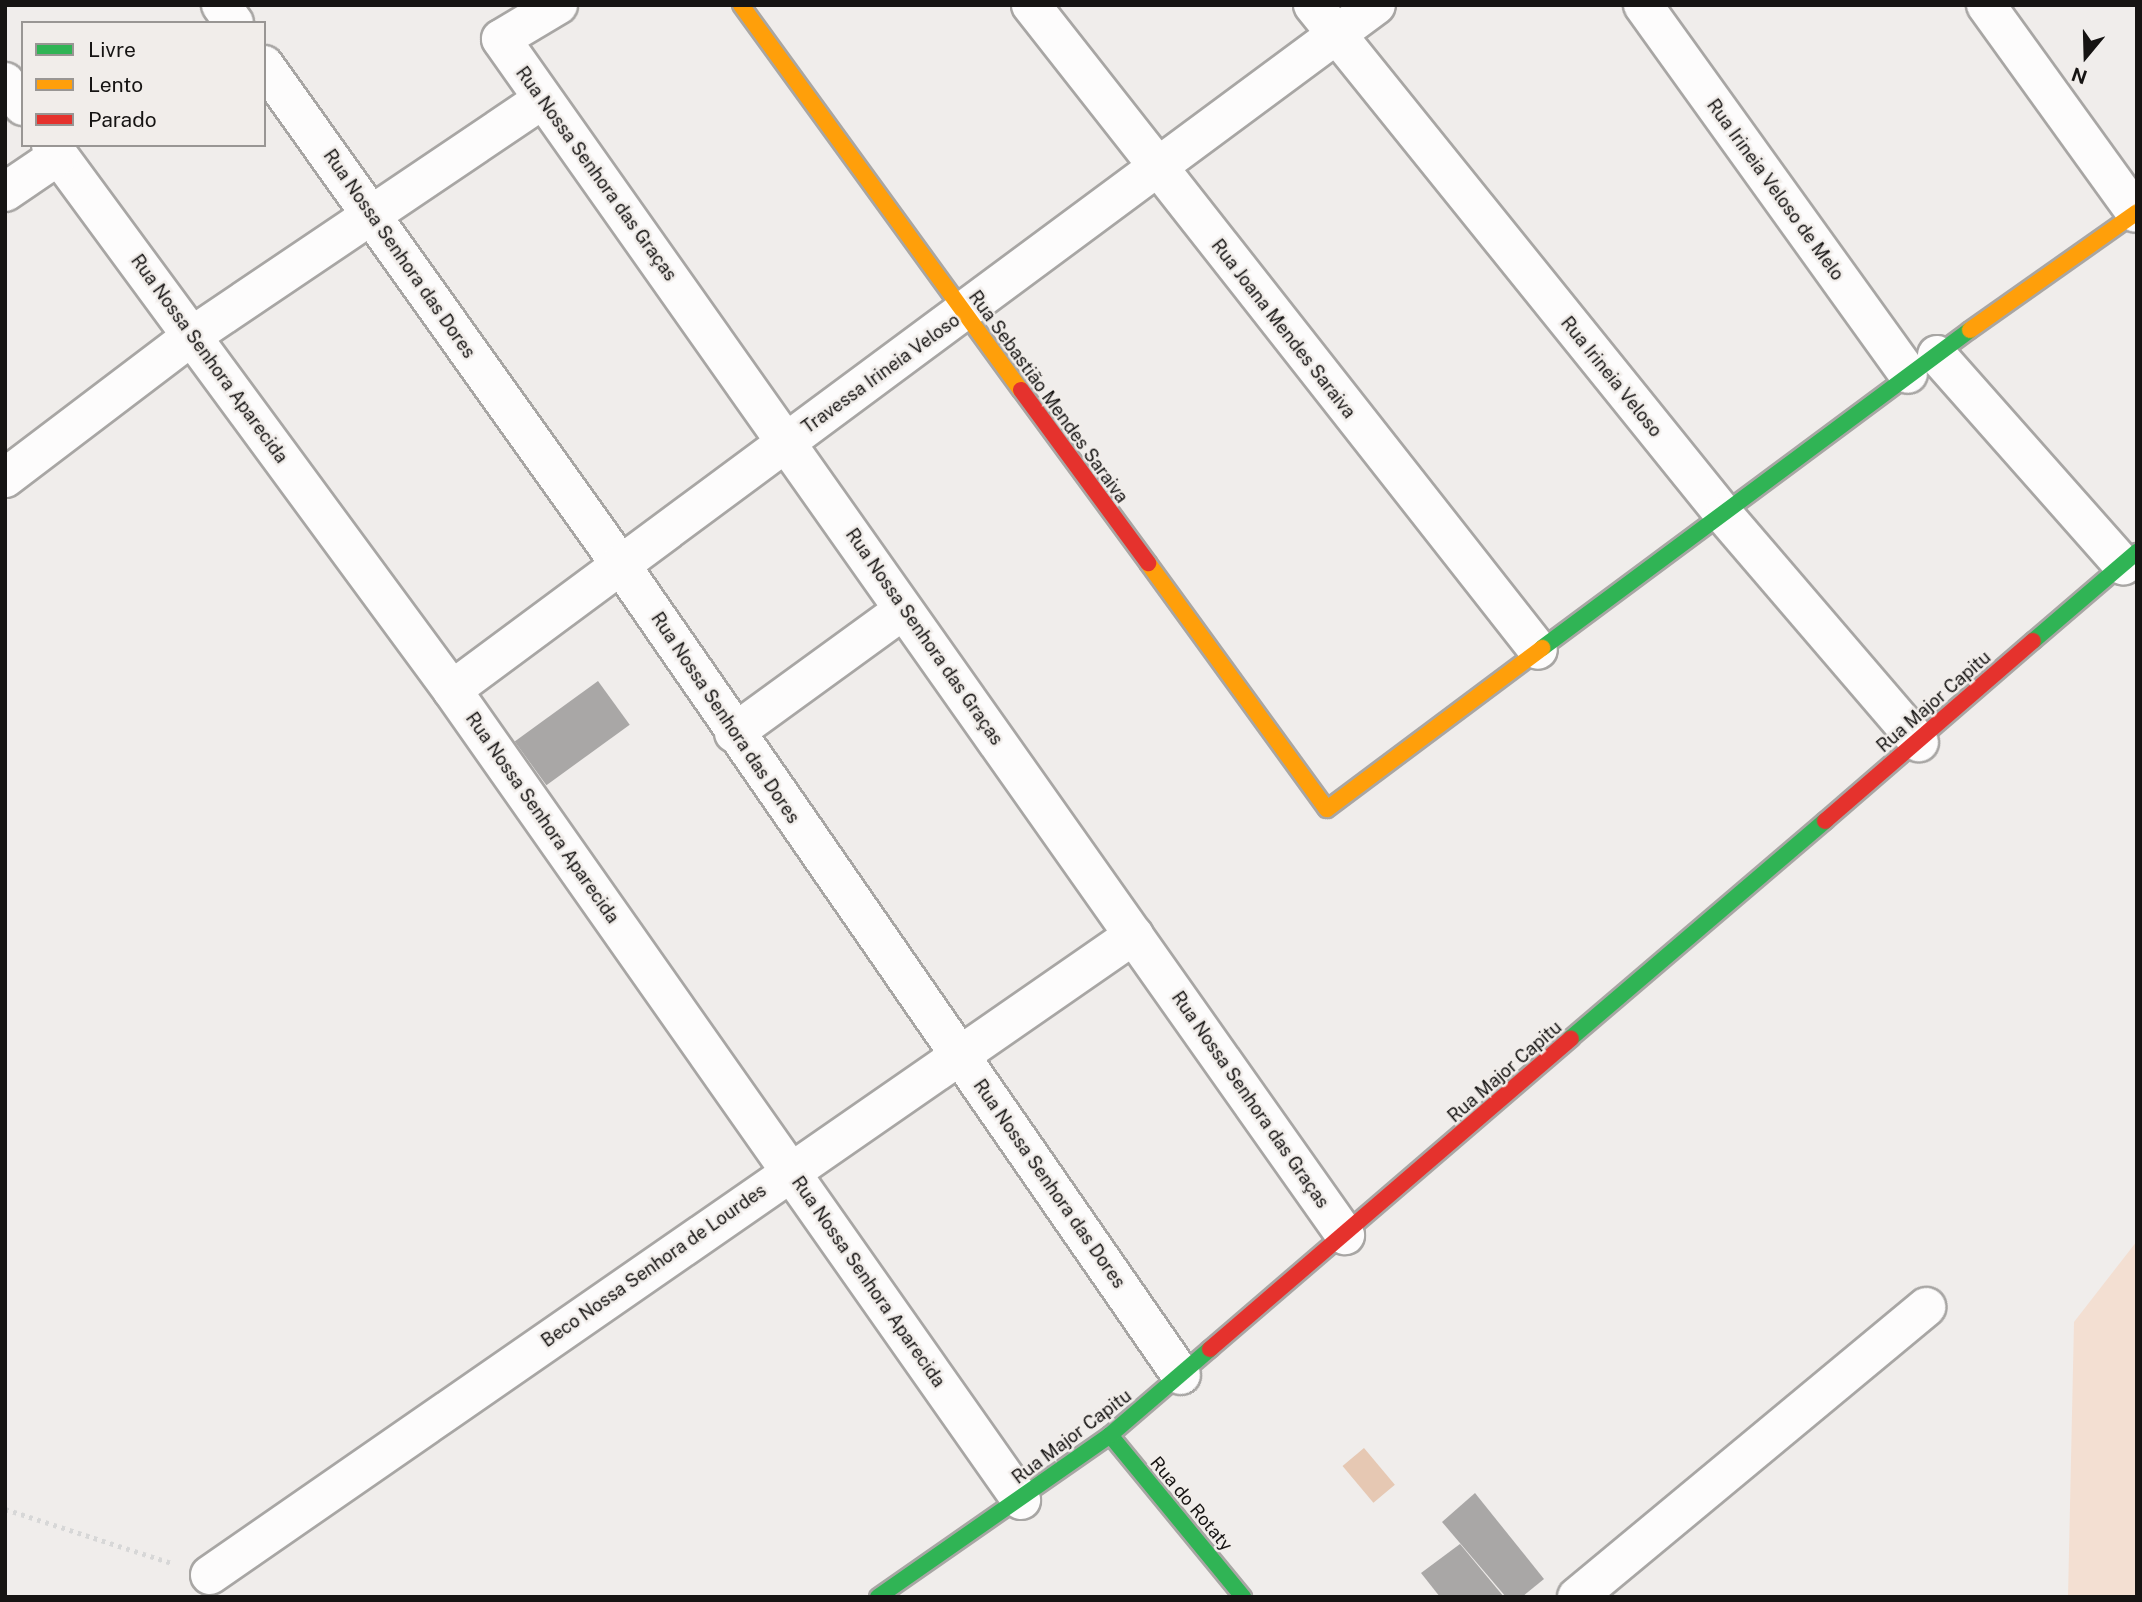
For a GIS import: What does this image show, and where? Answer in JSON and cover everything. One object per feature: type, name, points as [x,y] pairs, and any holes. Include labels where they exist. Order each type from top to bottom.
[{"type":"street","points":[[221,5],[233,21]]},
{"type":"street","name":"Rua Nossa Senhora das Graças","points":[[558,5],[501,39],[541,101],[789,441],[903,611],[1345,1235]]},
{"type":"street","name":"Rua Sebastião Mendes Saraiva","points":[[741,5],[1327,808],[1538,650]]},
{"type":"street","name":"Rua Joana Mendes Saraiva","points":[[1031,5],[1156,170],[1538,650]]},
{"type":"street","name":"Rua Irineia Veloso","points":[[1313,5],[1335,37],[1725,516],[1919,742]]},
{"type":"street","name":"Travessa Irineia Veloso","points":[[452,690],[620,564],[964,314],[1376,5]]},
{"type":"street","name":"Rua Irineia Veloso de Melo","points":[[1643,5],[1922,364],[2130,558]]},
{"type":"street","points":[[1538,650],[1725,516],[1922,364],[2136,213],[1986,5]]},
{"type":"street","name":"Rua Nossa Senhora das Dores","points":[[266,68],[620,564],[734,733],[1181,1375]]},
{"type":"street","points":[[5,82],[21,103]]},
{"type":"street","points":[[5,478],[192,336],[541,101]]},
{"type":"street","points":[[5,192],[54,151]]},
{"type":"street","name":"Rua Nossa Senhora Aparecida","points":[[54,151],[452,690],[1021,1500]]},
{"type":"street","name":"Rua Major Capitu","points":[[878,1597],[1021,1500],[1110,1435],[2130,558]]},
{"type":"street","points":[[734,733],[903,611]]},
{"type":"street","name":"Beco Nossa Senhora de Lourdes","points":[[210,1575],[959,1054],[1135,935]]},
{"type":"street","points":[[1577,1597],[1926,1307]]},
{"type":"street","name":"Rua do Rotaty","points":[[1110,1435],[1243,1597]]},
{"type":"path","points":[[5,1509],[210,1575]]},
{"type":"shaded area","points":[[2137,1241],[2137,1597],[2068,1597],[2074,1322]]},
{"type":"shaded area","points":[[1364,1448],[1395,1485],[1373,1503],[1343,1466]]},
{"type":"building","points":[[598,681],[630,725],[546,785],[515,742]]},
{"type":"building","points":[[1475,1493],[1544,1579],[1522,1597],[1506,1597],[1442,1522]]},
{"type":"building","points":[[1460,1544],[1504,1597],[1440,1597],[1421,1573]]},
{"type":"traffic: fast","points":[[1542,648],[1970,330]]},
{"type":"traffic: fast","points":[[2033,641],[2137,552]]},
{"type":"traffic: fast","points":[[1571,1038],[1825,821]]},
{"type":"traffic: fast","points":[[878,1597],[1110,1435],[1210,1349]]},
{"type":"traffic: fast","points":[[1110,1435],[1243,1597]]},
{"type":"traffic: slow","points":[[741,5],[1021,390]]},
{"type":"traffic: slow","points":[[1970,330],[2137,212]]},
{"type":"traffic: slow","points":[[1148,563],[1327,809],[1542,648]]},
{"type":"traffic: jam","points":[[1021,390],[1148,563]]},
{"type":"traffic: jam","points":[[1825,821],[2033,641]]},
{"type":"traffic: jam","points":[[1210,1349],[1571,1038]]}]
